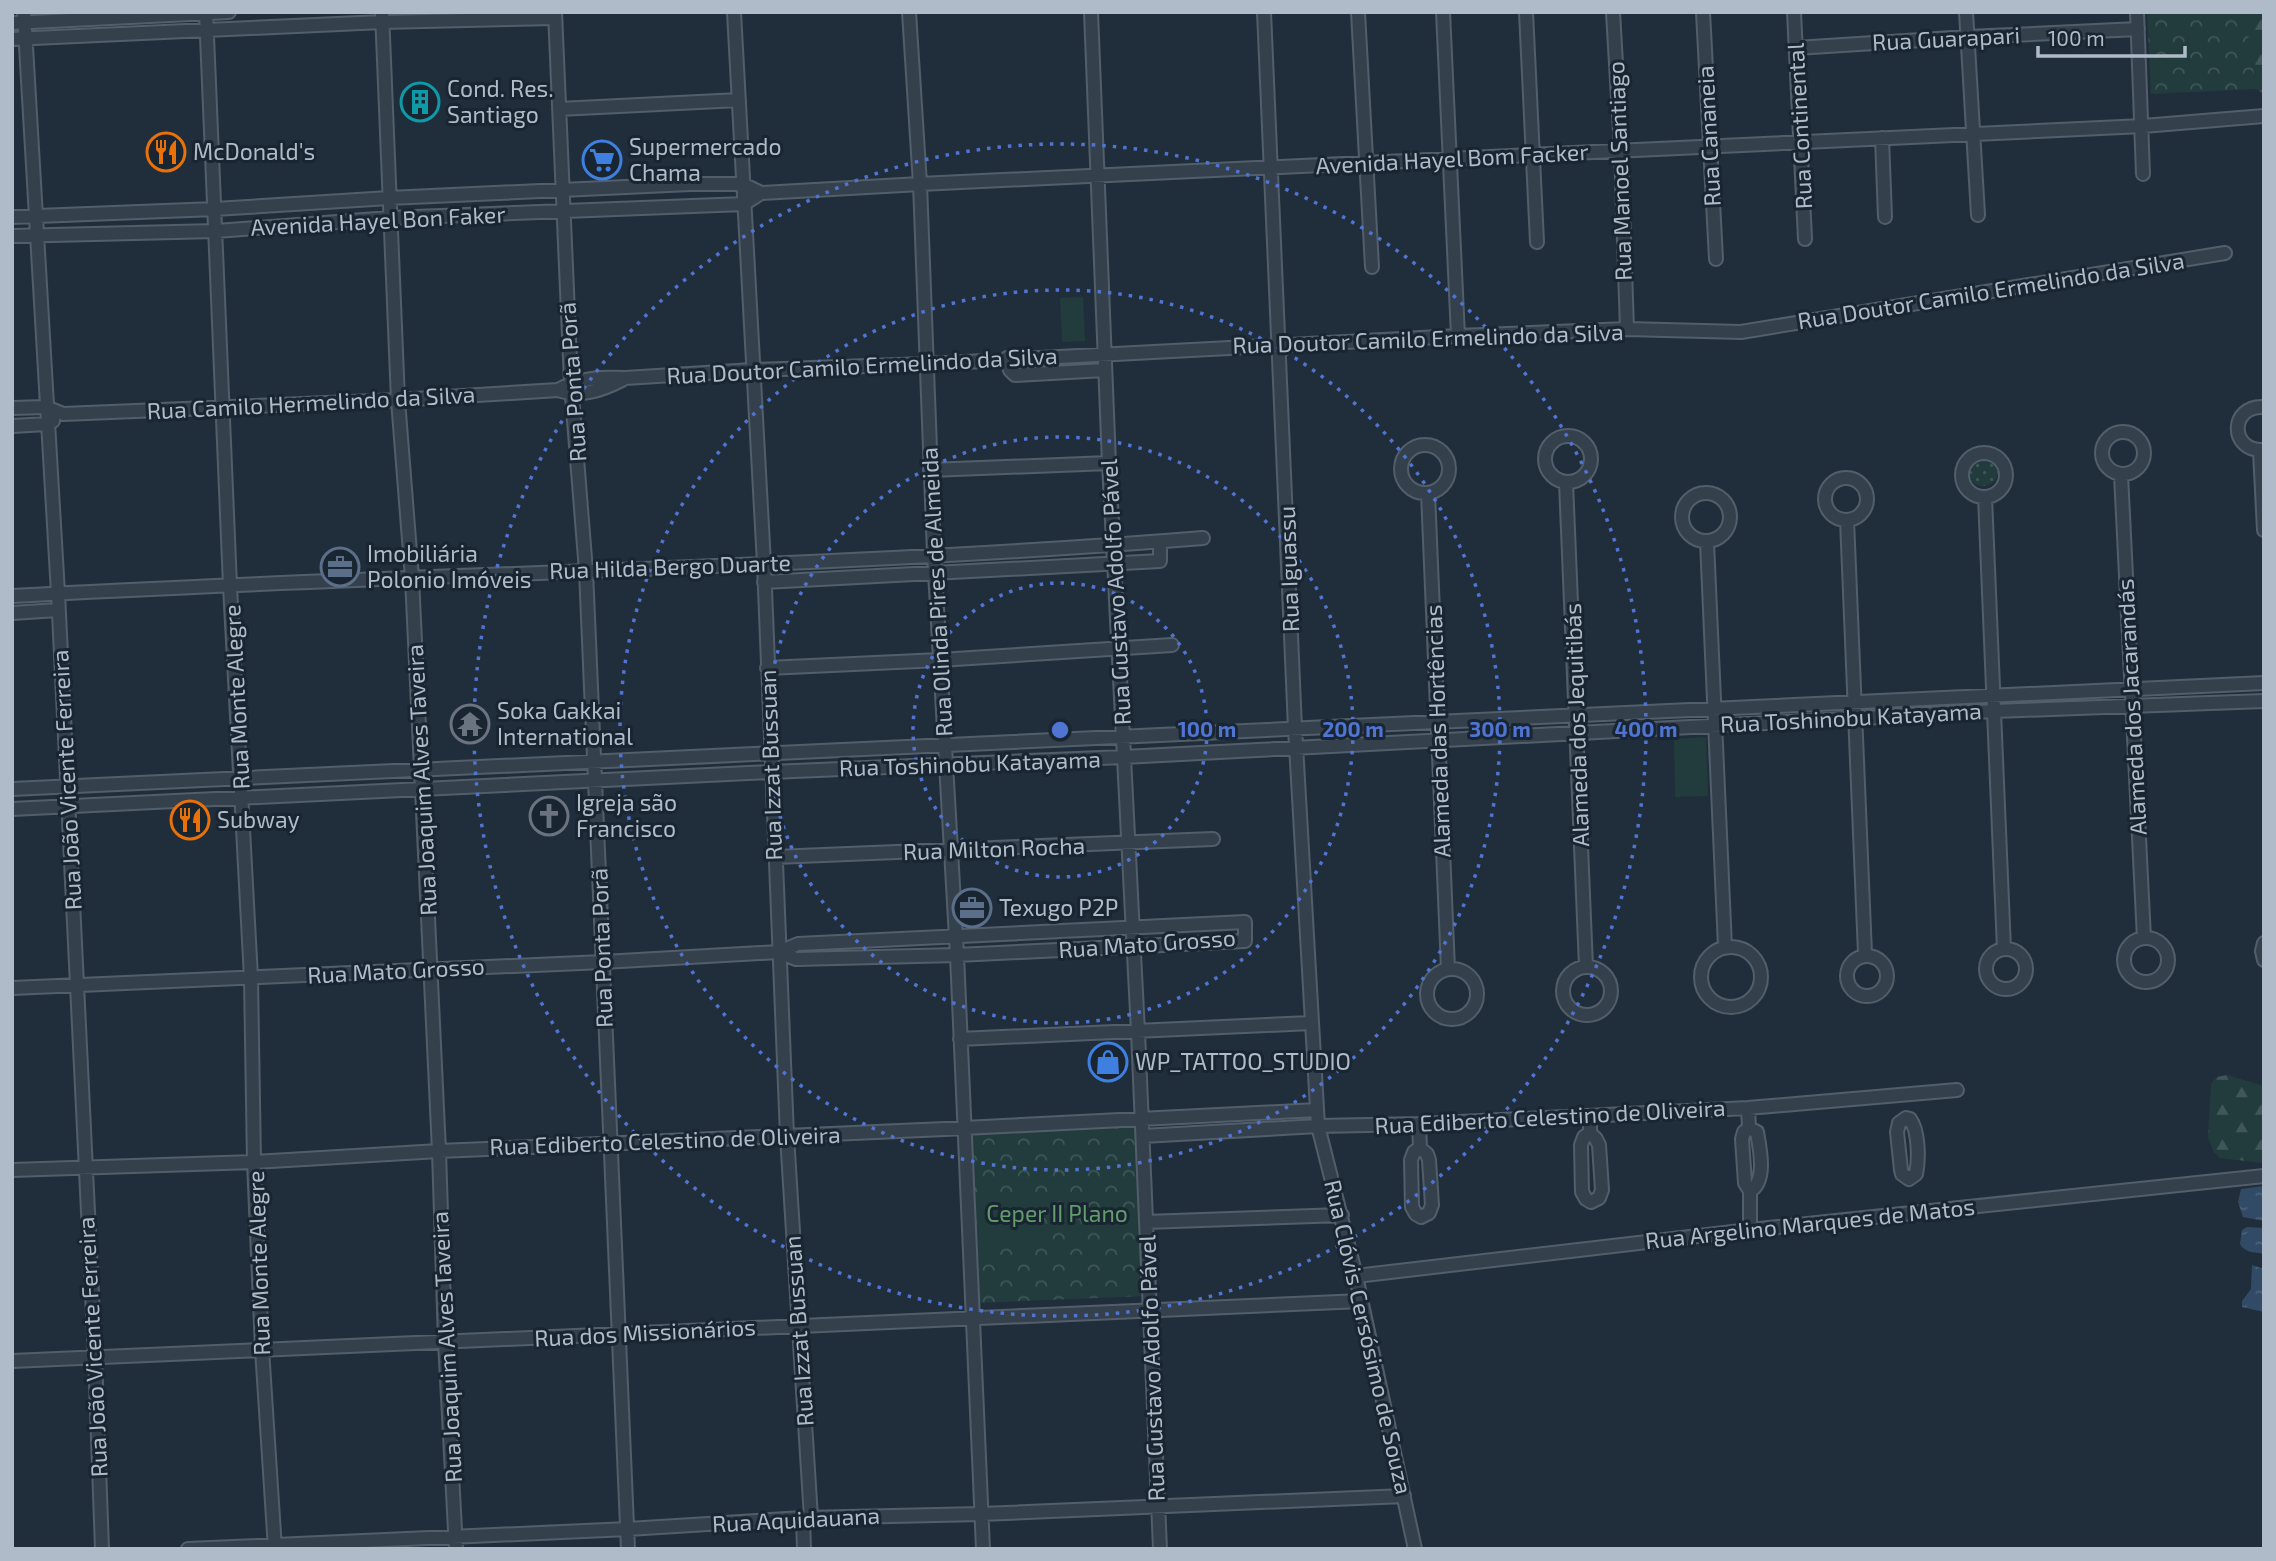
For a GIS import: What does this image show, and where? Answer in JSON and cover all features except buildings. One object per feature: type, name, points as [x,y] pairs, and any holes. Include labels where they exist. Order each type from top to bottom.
[{"type":"street","points":[[20,19],[229,12]]},
{"type":"street","name":"Rua Izzat Bussuan","points":[[734,12],[764,564],[787,1136],[807,1518],[804,1549]]},
{"type":"street","name":"Rua Olinda Pires de Almeida","points":[[909,12],[920,184],[930,470],[957,955],[983,1549]]},
{"type":"street","name":"Rua Gustavo Adolfo Pável","points":[[1091,12],[1109,463],[1143,1136],[1160,1549]]},
{"type":"street","name":"Rua Iguassu","points":[[1264,12],[1295,728],[1318,1126]]},
{"type":"street","points":[[1358,12],[1372,267]]},
{"type":"street","points":[[1443,12],[1458,336]]},
{"type":"street","points":[[1526,12],[1536,242]]},
{"type":"street","name":"Rua Manoel Santiago","points":[[1613,12],[1627,329]]},
{"type":"street","name":"Rua Cananeia","points":[[1703,12],[1716,259]]},
{"type":"street","name":"Rua Continental","points":[[1794,12],[1805,239]]},
{"type":"street","points":[[1966,12],[1978,215]]},
{"type":"street","points":[[2137,12],[2143,174]]},
{"type":"street","name":"Rua Monte Alegre","points":[[206,13],[230,586],[251,978],[254,1162],[262,1349],[275,1546]]},
{"type":"street","points":[[19,39],[207,31],[382,17],[555,15]]},
{"type":"street","name":"Rua Ponta Porã","points":[[555,15],[571,389],[586,571],[596,781],[628,1549]]},
{"type":"street","name":"Rua Joaquim Alves Taveira","points":[[382,17],[398,400],[412,578],[439,1151],[444,1341],[456,1543]]},
{"type":"street","name":"Rua João Vicente Ferreira","points":[[20,19],[19,39],[35,216],[58,593],[102,1549]]},
{"type":"street","name":"Rua Guarapari","points":[[1796,48],[2138,29]]},
{"type":"street","points":[[559,109],[739,100]]},
{"type":"street","points":[[2143,126],[2264,117]]},
{"type":"street","name":"Avenida Hayel Bom Facker","points":[[744,204],[761,193],[920,184],[2143,126]]},
{"type":"street","points":[[1882,138],[1885,217]]},
{"type":"street","points":[[12,217],[690,184],[743,184]]},
{"type":"street","name":"Avenida Hayel Bom Facker","points":[[743,184],[761,193]]},
{"type":"street","name":"Avenida Hayel Bon Faker","points":[[12,236],[216,231],[390,218],[744,204]]},
{"type":"street","name":"Rua Doutor Camilo Ermelindo da Silva","points":[[571,389],[602,390],[625,378],[753,370],[926,364],[1627,329],[1741,332],[2225,253]]},
{"type":"street","points":[[1007,358],[1010,370],[1015,375],[1105,370]]},
{"type":"street","name":"Rua Camilo Hermelindo da Silva","points":[[46,407],[63,414],[398,400],[571,389]]},
{"type":"street","points":[[12,408],[46,407]]},
{"type":"street","points":[[2264,407],[2250,409],[2244,413],[2238,426],[2241,441],[2246,446],[2262,451],[2264,530]]},
{"type":"street","name":"Rua Camilo Hermelindo da Silva","points":[[47,424],[63,414]]},
{"type":"street","points":[[12,426],[47,424]]},
{"type":"street","points":[[930,470],[1109,463]]},
{"type":"street","name":"Alameda dos Jacarandás","points":[[2121,475],[2144,938]]},
{"type":"street","name":"Alameda dos Jequitibás","points":[[1566,482],[1586,967]]},
{"type":"street","name":"Alameda das Hortências","points":[[1428,493],[1448,969]]},
{"type":"street","points":[[1985,497],[2004,949]]},
{"type":"street","points":[[1847,520],[1866,954]]},
{"type":"street","name":"Rua Hilda Bergo Duarte","points":[[12,596],[764,564],[1203,538]]},
{"type":"street","name":"Rua Hilda Bergo Duarte","points":[[764,582],[1160,561],[1160,542]]},
{"type":"street","points":[[1707,542],[1725,947]]},
{"type":"street","points":[[12,613],[58,610]]},
{"type":"street","points":[[767,668],[1172,645]]},
{"type":"street","name":"Rua Toshinobu Katayama","points":[[12,789],[2264,682]]},
{"type":"street","name":"Rua Toshinobu Katayama","points":[[12,809],[771,772],[1124,758],[1995,711],[2264,701]]},
{"type":"street","points":[[1209,733],[1210,752]]},
{"type":"street","name":"Rua Milton Rocha","points":[[775,857],[1213,839]]},
{"type":"street","name":"Rua Mato Grosso","points":[[12,988],[603,962],[779,951],[798,944],[1245,922],[1245,941],[957,955],[796,959],[779,951]]},
{"type":"street","points":[[2264,943],[2264,960]]},
{"type":"street","points":[[1725,947],[1745,950],[1759,965],[1760,986],[1755,995],[1738,1006],[1728,1006],[1711,999],[1702,983],[1702,973],[1709,956],[1725,947]]},
{"type":"street","points":[[1448,969],[1463,971],[1477,989],[1477,997],[1471,1011],[1456,1019],[1439,1016],[1428,1002],[1428,985],[1439,972],[1448,969]]},
{"type":"street","points":[[960,1039],[1311,1023]]},
{"type":"street","name":"Rua Ediberto Celestino de Oliveira","points":[[1143,1136],[1318,1126],[1590,1117],[1748,1108],[1957,1090]]},
{"type":"street","points":[[1906,1094],[1906,1118]]},
{"type":"street","points":[[1748,1108],[1749,1128],[1742,1139],[1745,1183],[1750,1191],[1750,1230]]},
{"type":"street","name":"Rua Ediberto Celestino de Oliveira","points":[[12,1170],[254,1162],[1317,1110]]},
{"type":"street","points":[[1590,1117],[1590,1133],[1599,1145],[1602,1190],[1599,1198],[1591,1202],[1582,1192],[1581,1145],[1590,1133]]},
{"type":"street","points":[[1419,1124],[1420,1148],[1429,1160],[1432,1205],[1429,1213],[1421,1217],[1412,1207],[1411,1160],[1414,1152],[1420,1148]]},
{"type":"street","name":"Rua Clóvis Cersósimo de Souza","points":[[1318,1126],[1362,1301],[1415,1549]]},
{"type":"street","name":"Rua Argelino Marques de Matos","points":[[1356,1276],[1750,1230],[2264,1176]]},
{"type":"street","points":[[1146,1222],[1342,1215]]},
{"type":"street","name":"Rua dos Missionários","points":[[12,1361],[1362,1301]]},
{"type":"street","name":"Rua Aquidauana","points":[[188,1549],[456,1543],[807,1518],[981,1514],[1404,1496]]},
{"type":"green space","points":[[2147,12],[2245,12],[2256,89],[2151,94]]},
{"type":"green space","points":[[2245,12],[2264,12],[2264,94],[2256,89]]},
{"type":"green space","points":[[1083,297],[1085,341],[1062,342],[1060,298]]},
{"type":"green space","points":[[1983,456],[1989,457],[1997,465],[1997,477],[1989,485],[1983,486],[1977,485],[1969,477],[1968,471],[1969,465],[1977,457]]},
{"type":"green space","points":[[1706,737],[1708,796],[1675,797],[1674,739]]},
{"type":"green space","points":[[2227,1075],[2264,1086],[2264,1163],[2220,1158],[2213,1151],[2208,1137],[2211,1084],[2217,1077]]},
{"type":"green space","name":"Ceper II Plano","points":[[1137,1127],[1145,1296],[976,1303],[969,1132]]},
{"type":"green space","points":[[1035,1192],[1037,1243],[983,1245],[982,1194]]},
{"type":"water","points":[[2264,1186],[2264,1221],[2243,1217],[2238,1202],[2241,1189]]},
{"type":"water","points":[[2247,1227],[2264,1228],[2264,1254],[2247,1251],[2240,1244],[2242,1230]]},
{"type":"water","points":[[2252,1265],[2264,1269],[2264,1312],[2242,1307],[2242,1301],[2251,1289]]},
{"type":"place","name":"Cond. Res. Santiago","points":[[420,102]]},
{"type":"place","name":"McDonald's","points":[[166,152]]},
{"type":"place","name":"Supermercado Chama","points":[[602,160]]},
{"type":"place","name":"Imobiliária Polonio Imóveis","points":[[340,567]]},
{"type":"place","name":"Soka Gakkai International","points":[[470,724]]},
{"type":"place","name":"Igreja são Francisco","points":[[549,816]]},
{"type":"place","name":"Subway","points":[[190,820]]},
{"type":"place","name":"Texugo P2P","points":[[972,908]]},
{"type":"place","name":"WP_TATTOO_STUDIO","points":[[1108,1062]]}]
